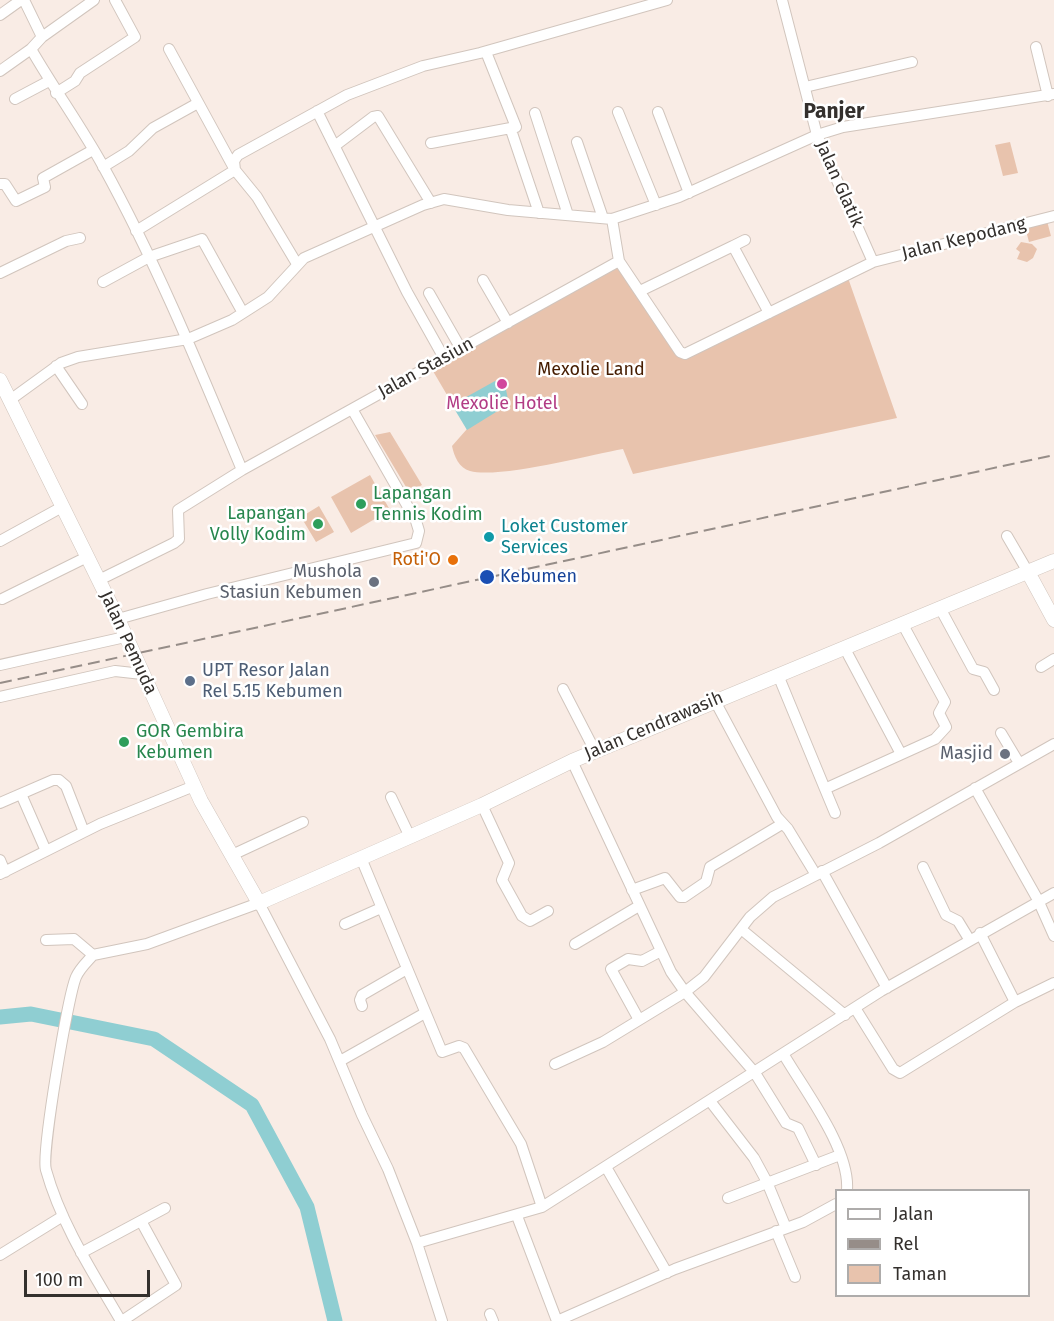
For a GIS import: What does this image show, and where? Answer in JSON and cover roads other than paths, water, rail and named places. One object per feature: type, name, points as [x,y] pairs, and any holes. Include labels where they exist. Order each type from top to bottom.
[{"type":"main road","name":"Jalan Pemuda","points":[[0,380],[118,619],[194,786],[259,903]]},
{"type":"main road","name":"Jalan Cendrawasih","points":[[259,903],[482,805],[572,761],[1054,561]]},
{"type":"main road","points":[[1028,572],[1054,620]]},
{"type":"street","points":[[0,15],[23,0],[42,37]]},
{"type":"street","points":[[0,71],[31,49],[42,37],[94,0]]},
{"type":"street","points":[[56,93],[73,82],[80,73],[136,36],[115,0]]},
{"type":"street","points":[[235,170],[234,161],[238,155],[347,95],[423,66],[486,52],[667,0]]},
{"type":"street","name":"Jalan Glatik","points":[[782,0],[817,135],[873,262]]},
{"type":"street","points":[[10,400],[56,366],[78,357],[188,339],[243,313],[282,285],[304,258],[375,225],[431,203],[444,200],[464,201],[508,210],[608,218],[689,193],[817,135],[843,127],[1051,95],[1036,47]]},
{"type":"street","points":[[31,49],[103,167],[136,231],[188,339],[242,470]]},
{"type":"street","points":[[169,49],[235,170],[257,197],[297,264]]},
{"type":"street","points":[[431,143],[511,130],[516,126],[496,84],[486,52]]},
{"type":"street","points":[[805,87],[912,62]]},
{"type":"street","points":[[15,99],[49,81]]},
{"type":"street","points":[[103,167],[129,151],[153,128],[198,104]]},
{"type":"street","points":[[317,111],[336,145],[407,292],[444,358]]},
{"type":"street","points":[[618,112],[656,205]]},
{"type":"street","points":[[658,112],[689,193]]},
{"type":"street","points":[[535,113],[568,215]]},
{"type":"street","points":[[336,145],[373,117],[378,116],[431,203]]},
{"type":"street","points":[[511,130],[539,213]]},
{"type":"street","points":[[577,141],[608,218],[619,261],[682,354],[873,262]]},
{"type":"street","points":[[0,184],[5,184],[16,201],[45,187],[43,177],[93,150]]},
{"type":"street","points":[[136,231],[235,170]]},
{"type":"street","name":"Jalan Kepodang","points":[[873,262],[1054,216]]},
{"type":"street","points":[[0,273],[66,241],[80,238]]},
{"type":"street","points":[[103,282],[149,257],[202,239],[243,313]]},
{"type":"street","points":[[640,291],[745,240]]},
{"type":"street","points":[[733,246],[769,313]]},
{"type":"street","name":"Jalan Stasiun","points":[[99,580],[174,543],[179,539],[178,510],[242,470],[619,261]]},
{"type":"street","points":[[483,280],[508,323]]},
{"type":"street","points":[[429,294],[461,349]]},
{"type":"street","points":[[56,366],[82,404]]},
{"type":"street","points":[[118,619],[207,594],[416,543],[419,531],[416,521],[352,409]]},
{"type":"street","points":[[0,541],[62,507]]},
{"type":"street","points":[[1007,536],[1028,572]]},
{"type":"street","points":[[2,599],[87,557]]},
{"type":"street","points":[[940,608],[973,669],[984,672],[994,690]]},
{"type":"street","points":[[825,789],[935,739],[945,727],[939,713],[945,702],[902,623]]},
{"type":"street","points":[[0,665],[125,637]]},
{"type":"street","points":[[844,647],[901,754]]},
{"type":"street","points":[[1041,667],[1054,659]]},
{"type":"street","points":[[0,697],[115,672],[142,674]]},
{"type":"street","points":[[778,675],[835,813]]},
{"type":"street","points":[[562,689],[596,751]]},
{"type":"street","points":[[715,701],[782,824],[819,873],[887,988]]},
{"type":"street","points":[[1001,733],[1019,763]]},
{"type":"street","points":[[555,1064],[603,1042],[638,1018],[685,992],[704,977],[741,929],[773,897],[879,843],[1054,744]]},
{"type":"street","points":[[572,761],[661,951],[685,992],[755,1073],[786,1123],[798,1128],[816,1165]]},
{"type":"street","points":[[0,803],[53,780],[63,781],[84,832]]},
{"type":"street","points":[[0,860],[2,873],[84,832],[194,786]]},
{"type":"street","points":[[975,788],[1038,900],[1054,936]]},
{"type":"street","points":[[21,794],[46,851]]},
{"type":"street","points":[[392,797],[410,837]]},
{"type":"street","points":[[482,805],[509,863],[502,880],[522,916],[530,921],[548,911]]},
{"type":"street","points":[[232,855],[303,822]]},
{"type":"street","points":[[632,890],[665,878],[680,897],[684,897],[706,882],[710,867],[782,824]]},
{"type":"street","points":[[360,858],[442,1053],[459,1046],[464,1048],[521,1144],[542,1207]]},
{"type":"street","points":[[923,867],[946,915],[958,921],[969,939]]},
{"type":"street","points":[[417,1242],[518,1216],[542,1207],[887,988],[969,939],[1054,893]]},
{"type":"street","points":[[141,1221],[176,1285],[127,1320],[81,1253],[63,1216],[46,1170],[45,1160],[63,1044],[76,978],[93,955],[147,944],[259,903],[340,1061],[362,1115],[388,1168],[417,1242],[442,1321]]},
{"type":"street","points":[[575,944],[639,906]]},
{"type":"street","points":[[345,924],[381,908]]},
{"type":"street","points":[[741,929],[850,1012],[893,1069],[900,1072],[1015,1002],[1054,983]]},
{"type":"street","points":[[980,933],[1015,1002]]},
{"type":"street","points":[[46,940],[74,939],[93,955]]},
{"type":"street","points":[[638,1018],[611,969],[628,959],[642,961],[661,951]]},
{"type":"street","points":[[363,1006],[360,1000],[362,995],[407,969]]},
{"type":"street","points":[[340,1061],[425,1013]]},
{"type":"street","points":[[784,1055],[848,1170],[848,1189]]},
{"type":"street","points":[[710,1101],[754,1158],[767,1182],[795,1277]]},
{"type":"street","points":[[728,1198],[840,1155]]},
{"type":"street","points":[[606,1167],[667,1273]]},
{"type":"street","points":[[518,1216],[557,1321],[667,1273],[781,1229],[835,1205]]},
{"type":"street","points":[[81,1253],[165,1208]]},
{"type":"street","points":[[0,1255],[63,1216]]},
{"type":"water","points":[[495,381],[505,385],[509,404],[467,430],[452,405]]},
{"type":"waterway","points":[[0,1017],[31,1014],[154,1039],[252,1105],[307,1207],[335,1321]]},
{"type":"railway","points":[[0,683],[1054,455]]},
{"type":"place","name":"Mexolie Hotel","points":[[502,384]]},
{"type":"place","name":"Lapangan Tennis Kodim","points":[[361,504]]},
{"type":"place","name":"Lapangan Volly Kodim","points":[[318,524]]},
{"type":"place","name":"Loket Customer Services","points":[[489,537]]},
{"type":"place","name":"Roti'O","points":[[453,560]]},
{"type":"place","name":"Kebumen","points":[[487,577]]},
{"type":"place","name":"Mushola Stasiun Kebumen","points":[[374,582]]},
{"type":"place","name":"UPT Resor Jalan Rel 5.15 Kebumen","points":[[190,681]]},
{"type":"place","name":"GOR Gembira Kebumen","points":[[124,742]]},
{"type":"place","name":"Masjid","points":[[1005,754]]},
{"type":"district","name":"Panjer","points":[[834,112]]},
{"type":"park label","name":"Mexolie Land","points":[[591,370]]}]
